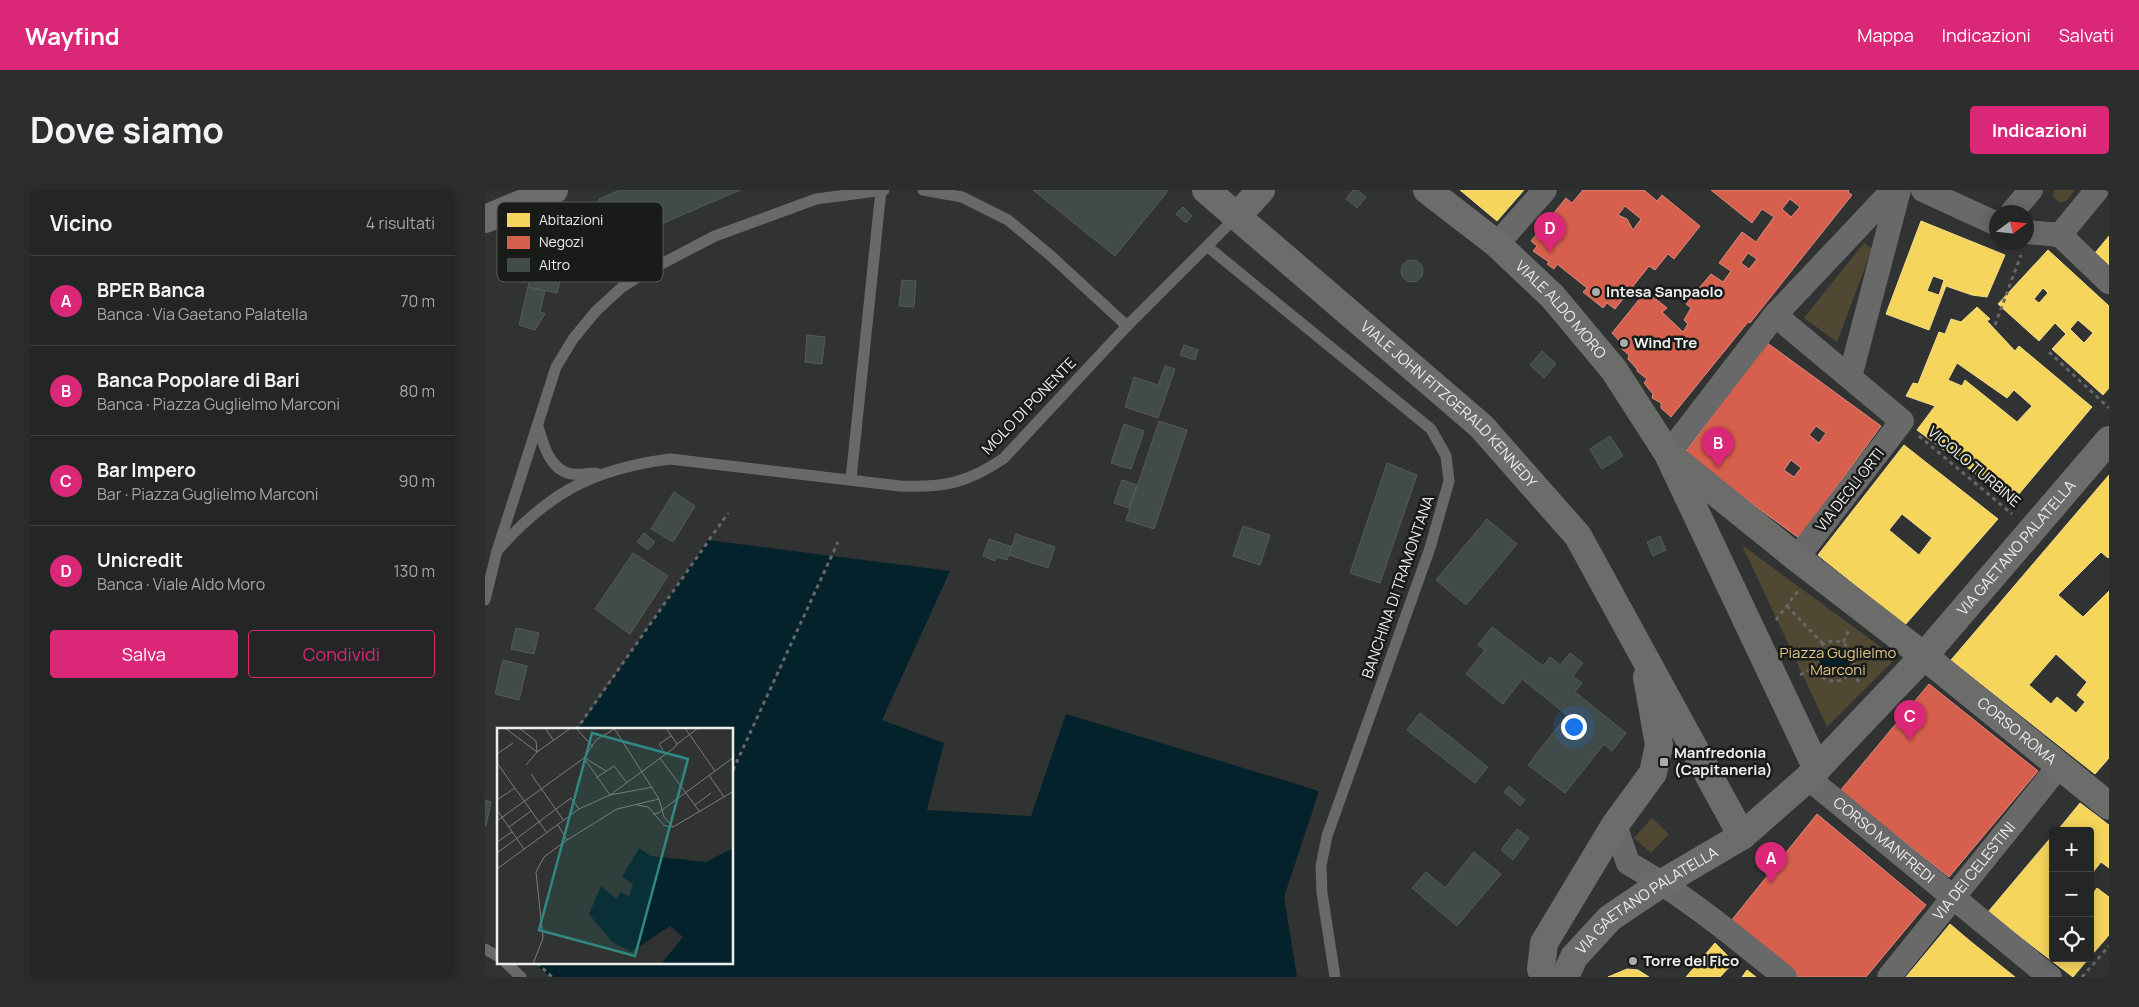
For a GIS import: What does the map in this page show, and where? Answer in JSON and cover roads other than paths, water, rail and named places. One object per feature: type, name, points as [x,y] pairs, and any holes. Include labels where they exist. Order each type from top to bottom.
[{"type":"main road","points":[[525,202],[554,190]]},
{"type":"main road","name":"VIALE JOHN FITZGERALD KENNEDY","points":[[1206,190],[1238,215],[1481,426],[1578,536],[1644,656]]},
{"type":"main road","points":[[1238,215],[1261,190]]},
{"type":"main road","name":"VIALE ALDO MORO","points":[[1427,190],[1497,244],[1553,297],[1614,370],[1668,454]]},
{"type":"main road","points":[[485,219],[497,214]]},
{"type":"main road","name":"VIA GAETANO PALATELLA","points":[[1924,656],[2109,440]]},
{"type":"main road","points":[[1644,656],[1742,836],[1813,774],[1924,656],[1805,565],[1668,454]]},
{"type":"main road","points":[[1668,454],[1759,642],[1813,774]]},
{"type":"main road","points":[[1544,977],[1541,969],[1544,942],[1615,825],[1653,773],[1659,745],[1644,656]]},
{"type":"main road","name":"CORSO ROMA","points":[[1924,656],[2109,806]]},
{"type":"main road","name":"VIA GAETANO PALATELLA","points":[[1565,977],[1574,958],[1610,918],[1662,883],[1742,836]]},
{"type":"street","points":[[1497,244],[1545,190]]},
{"type":"street","points":[[1668,454],[1775,314],[1893,190]]},
{"type":"street","points":[[1775,314],[1850,377],[1899,190]]},
{"type":"street","points":[[1923,190],[1989,220]]},
{"type":"street","points":[[2018,205],[2031,190]]},
{"type":"street","points":[[2034,240],[2060,235],[2097,190]]},
{"type":"street","points":[[2060,235],[2109,282]]},
{"type":"street","name":"VIA DEGLI ORTI","points":[[1805,565],[1902,421],[1850,377]]},
{"type":"street","name":"VIA DEI CELESTINI","points":[[1889,977],[2059,766]]},
{"type":"street","name":"CORSO MANFREDI","points":[[1813,774],[1953,897],[2050,977]]},
{"type":"street","points":[[1615,825],[1628,863],[1703,911],[1785,977]]},
{"type":"lane","name":"MOLO DI PONENTE","points":[[663,263],[715,236],[816,199],[882,190],[851,479]]},
{"type":"lane","points":[[923,190],[962,197],[1008,220],[1127,326]]},
{"type":"lane","name":"MOLO DI PONENTE","points":[[497,551],[522,522],[552,499],[580,483],[605,472],[636,463],[670,458],[929,487],[955,483],[981,473],[1004,458],[1127,326],[1238,215]]},
{"type":"lane","name":"BANCHINA DI TRAMONTANA","points":[[1208,247],[1431,429],[1447,456],[1449,481],[1430,548],[1327,836],[1321,866],[1322,892],[1335,977]]},
{"type":"lane","name":"MOLO DI PONENTE","points":[[485,600],[497,551],[557,367],[573,339],[595,311],[631,282]]},
{"type":"lane","name":"MOLO DI PONENTE","points":[[537,425],[544,448],[556,467],[571,474],[605,472]]},
{"type":"lane","points":[[485,949],[497,956]]},
{"type":"lane","points":[[507,964],[521,977]]},
{"type":"water","points":[[708,540],[950,571],[882,720],[944,743],[927,810],[1031,816],[1066,714],[1319,791],[1284,897],[1297,977],[550,977],[535,964],[734,964],[734,728],[579,728]]},
{"type":"water","points":[[1835,646],[1841,647],[1849,655],[1849,667],[1841,675],[1835,676],[1829,675],[1821,667],[1820,661],[1821,655],[1829,647]]},
{"type":"place","name":"Unicredit","points":[[1550,253]]},
{"type":"place","name":"Intesa Sanpaolo","points":[[1596,292]]},
{"type":"place","name":"Wind Tre","points":[[1624,343]]},
{"type":"place","name":"Banca Popolare di Bari","points":[[1718,468]]},
{"type":"place","name":"Bar Impero","points":[[1910,741]]},
{"type":"place","name":"Manfredonia (Capitaneria)","points":[[1664,762]]},
{"type":"place","name":"BPER Banca","points":[[1771,883]]},
{"type":"place","name":"Torre del Fico","points":[[1633,961]]},
{"type":"park label","name":"Piazza Guglielmo Marconi","points":[[1838,662]]}]
